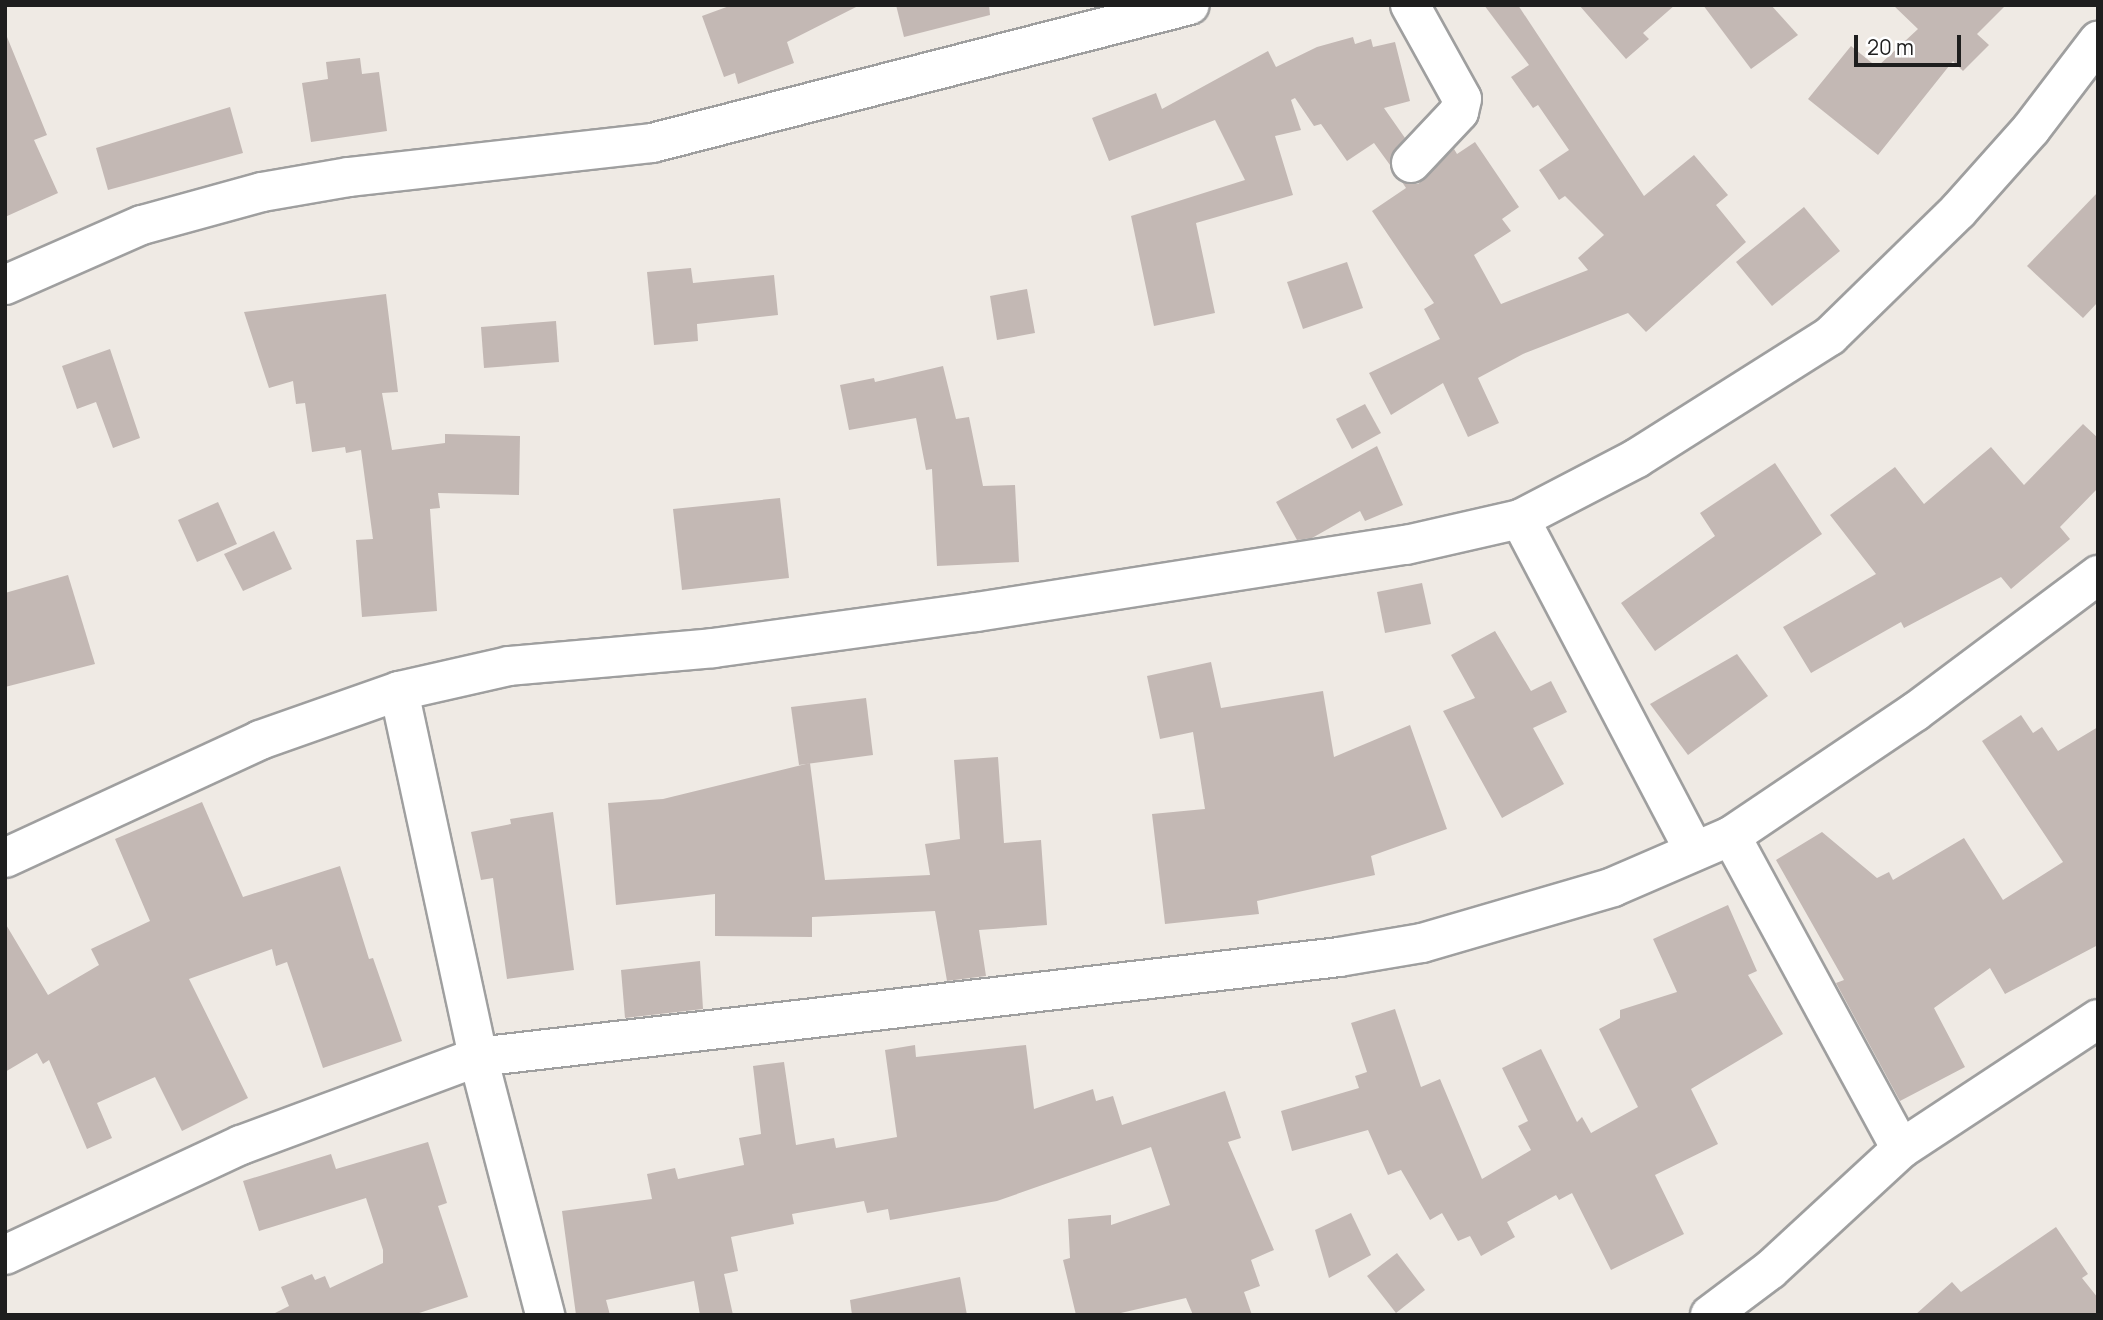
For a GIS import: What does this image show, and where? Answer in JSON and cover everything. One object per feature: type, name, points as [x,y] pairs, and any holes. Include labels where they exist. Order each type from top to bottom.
[{"type":"street","points":[[5,285],[142,225],[262,192],[349,177],[652,144],[1190,5]]},
{"type":"street","points":[[1410,5],[1462,99],[1459,112],[1411,163]]},
{"type":"street","points":[[5,858],[260,740],[399,691],[509,666],[713,648],[1266,569],[1520,519],[1637,458],[1830,337],[1958,212],[2031,129],[2098,41]]},
{"type":"street","points":[[1520,519],[1694,851]]},
{"type":"street","points":[[5,1255],[242,1145],[478,1057],[1339,957],[1422,943],[1613,887],[1731,836],[1915,712],[2098,575]]},
{"type":"street","points":[[399,691],[478,1057],[545,1315]]},
{"type":"street","points":[[1731,836],[1901,1149]]},
{"type":"street","points":[[1710,1315],[1770,1270],[1901,1149],[2098,1019]]},
{"type":"building","points":[[732,5],[860,5],[787,42],[794,63],[738,84],[735,73],[724,77],[702,16]]},
{"type":"building","points":[[896,5],[989,5],[990,15],[904,37]]},
{"type":"building","points":[[1484,5],[1518,5],[1644,196],[1694,155],[1728,195],[1716,205],[1746,242],[1646,332],[1628,313],[1523,354],[1478,378],[1499,423],[1468,437],[1443,383],[1391,415],[1369,373],[1440,339],[1424,309],[1434,303],[1372,211],[1406,188],[1402,182],[1418,184],[1454,149],[1457,154],[1475,142],[1519,207],[1502,219],[1511,231],[1474,255],[1501,304],[1588,270],[1578,258],[1604,235],[1565,196],[1559,200],[1539,170],[1569,150],[1538,105],[1533,108],[1511,77],[1529,65]]},
{"type":"building","points":[[1579,5],[1675,5],[1643,33],[1649,39],[1626,59]]},
{"type":"building","points":[[1703,5],[1771,5],[1798,35],[1751,69]]},
{"type":"building","points":[[1893,5],[2006,5],[1977,34],[1989,45],[1963,71],[1953,61],[1878,155],[1808,99],[1851,46],[1877,67],[1918,29]]},
{"type":"building","points":[[5,32],[47,135],[34,140],[58,193],[5,217]]},
{"type":"building","points":[[1353,37],[1355,44],[1371,39],[1373,47],[1395,42],[1410,101],[1384,108],[1405,138],[1395,149],[1390,165],[1374,143],[1347,161],[1321,124],[1314,126],[1295,98],[1291,100],[1301,130],[1275,136],[1293,195],[1196,223],[1215,313],[1154,326],[1131,216],[1245,180],[1215,120],[1109,161],[1092,118],[1156,93],[1162,109],[1268,51],[1276,67],[1317,47]]},
{"type":"building","points":[[360,58],[362,74],[379,72],[387,131],[311,142],[302,83],[328,79],[326,62]]},
{"type":"building","points":[[230,107],[243,153],[108,190],[96,148]]},
{"type":"building","points":[[2098,192],[2098,302],[2083,318],[2027,266]]},
{"type":"building","points":[[1804,207],[1840,251],[1772,306],[1736,262]]},
{"type":"building","points":[[1347,262],[1363,308],[1303,329],[1287,282]]},
{"type":"building","points":[[691,268],[693,283],[774,275],[778,315],[697,324],[698,341],[654,345],[647,272]]},
{"type":"building","points":[[1027,289],[1035,333],[997,340],[990,296]]},
{"type":"building","points":[[386,294],[398,392],[382,393],[392,450],[445,443],[445,434],[520,436],[519,495],[438,493],[440,508],[430,509],[437,611],[362,617],[356,540],[373,539],[361,450],[346,453],[345,447],[312,452],[305,403],[296,404],[293,381],[269,388],[244,312]]},
{"type":"building","points":[[556,321],[559,362],[484,368],[481,327]]},
{"type":"building","points":[[110,349],[140,438],[113,448],[96,402],[77,409],[62,366]]},
{"type":"building","points":[[943,366],[956,419],[969,417],[983,486],[1015,485],[1019,562],[937,566],[932,469],[926,470],[916,418],[849,430],[840,385],[874,378],[875,382]]},
{"type":"building","points":[[1365,404],[1381,433],[1352,449],[1336,419]]},
{"type":"building","points":[[2083,424],[2098,438],[2098,488],[2060,527],[2070,539],[2011,589],[2001,577],[1904,628],[1901,622],[1811,673],[1783,627],[1876,574],[1830,515],[1895,467],[1924,504],[1991,447],[2024,485]]},
{"type":"building","points":[[1377,446],[1403,505],[1365,521],[1360,511],[1312,538],[1297,540],[1276,502]]},
{"type":"building","points":[[1775,463],[1822,534],[1655,651],[1621,603],[1715,536],[1700,513]]},
{"type":"building","points":[[780,498],[789,578],[682,590],[673,509]]},
{"type":"building","points":[[218,502],[237,544],[197,562],[178,520]]},
{"type":"building","points":[[274,531],[292,569],[243,591],[224,554]]},
{"type":"building","points":[[68,575],[95,664],[5,687],[5,593]]},
{"type":"building","points":[[1422,583],[1431,624],[1385,633],[1377,592]]},
{"type":"building","points":[[1495,631],[1531,691],[1551,681],[1567,712],[1533,728],[1564,784],[1502,818],[1443,711],[1475,698],[1451,655]]},
{"type":"building","points":[[1737,654],[1768,696],[1688,755],[1650,704]]},
{"type":"building","points":[[1211,662],[1221,708],[1323,691],[1334,757],[1410,725],[1447,829],[1371,856],[1375,875],[1257,901],[1259,914],[1165,924],[1152,814],[1205,809],[1193,732],[1160,739],[1147,676]]},
{"type":"building","points":[[866,698],[873,755],[799,765],[791,707]]},
{"type":"building","points":[[2021,715],[2033,733],[2042,727],[2058,751],[2098,727],[2098,945],[2005,994],[1990,968],[1934,1008],[1965,1067],[1900,1101],[1836,983],[1844,980],[1776,860],[1822,832],[1877,878],[1889,872],[1893,880],[1964,838],[2003,900],[2063,862],[1982,741]]},
{"type":"building","points":[[998,757],[1004,843],[1041,840],[1047,925],[979,930],[986,976],[947,981],[935,911],[812,917],[812,937],[715,936],[715,894],[616,905],[608,803],[663,799],[810,763],[825,880],[930,875],[925,844],[960,839],[954,760]]},
{"type":"building","points":[[202,802],[243,897],[340,866],[369,959],[373,958],[402,1041],[323,1068],[287,962],[276,966],[272,949],[189,979],[248,1098],[182,1131],[155,1077],[97,1103],[112,1138],[87,1149],[49,1060],[43,1064],[37,1053],[5,1072],[5,923],[48,995],[99,965],[91,949],[150,921],[115,839]]},
{"type":"building","points":[[553,812],[574,970],[507,979],[493,878],[481,880],[471,832],[511,824],[510,819]]},
{"type":"building","points":[[1728,905],[1757,971],[1748,975],[1783,1034],[1691,1089],[1718,1144],[1655,1175],[1684,1234],[1611,1270],[1572,1193],[1559,1200],[1556,1195],[1507,1222],[1515,1237],[1481,1256],[1470,1236],[1458,1241],[1442,1213],[1430,1220],[1401,1170],[1388,1175],[1368,1130],[1292,1151],[1281,1111],[1359,1088],[1355,1076],[1367,1072],[1351,1023],[1395,1009],[1421,1087],[1440,1079],[1482,1179],[1531,1150],[1518,1126],[1528,1121],[1502,1068],[1541,1049],[1577,1122],[1582,1117],[1591,1133],[1638,1107],[1599,1029],[1620,1018],[1620,1010],[1677,992],[1653,939]]},
{"type":"building","points":[[700,961],[703,1009],[625,1018],[621,970]]},
{"type":"building","points":[[915,1045],[916,1057],[1026,1045],[1034,1109],[1093,1089],[1096,1101],[1113,1096],[1122,1125],[1225,1091],[1241,1138],[1228,1142],[1274,1250],[1251,1260],[1260,1286],[1244,1292],[1252,1315],[1193,1315],[1186,1298],[1112,1315],[1076,1315],[1063,1260],[1070,1258],[1068,1219],[1111,1215],[1111,1225],[1170,1205],[1151,1147],[997,1201],[890,1220],[888,1209],[867,1213],[864,1201],[792,1214],[794,1224],[731,1237],[738,1271],[724,1274],[733,1315],[700,1315],[694,1281],[606,1300],[610,1315],[576,1315],[562,1211],[652,1199],[647,1174],[675,1168],[678,1179],[744,1165],[739,1138],[761,1134],[753,1066],[784,1062],[796,1145],[834,1138],[836,1148],[897,1137],[885,1050]]},
{"type":"building","points":[[428,1142],[447,1203],[438,1206],[468,1297],[413,1315],[271,1315],[289,1306],[281,1287],[312,1274],[315,1280],[325,1276],[330,1288],[383,1263],[383,1250],[366,1198],[259,1231],[243,1181],[331,1154],[336,1169]]},
{"type":"building","points":[[1351,1213],[1371,1255],[1329,1278],[1315,1230]]},
{"type":"building","points":[[2056,1227],[2088,1274],[2082,1278],[2098,1298],[2098,1315],[1915,1315],[1952,1282],[1961,1292]]},
{"type":"building","points":[[1397,1253],[1425,1290],[1396,1313],[1367,1276]]},
{"type":"building","points":[[960,1277],[967,1315],[852,1315],[850,1300]]}]
